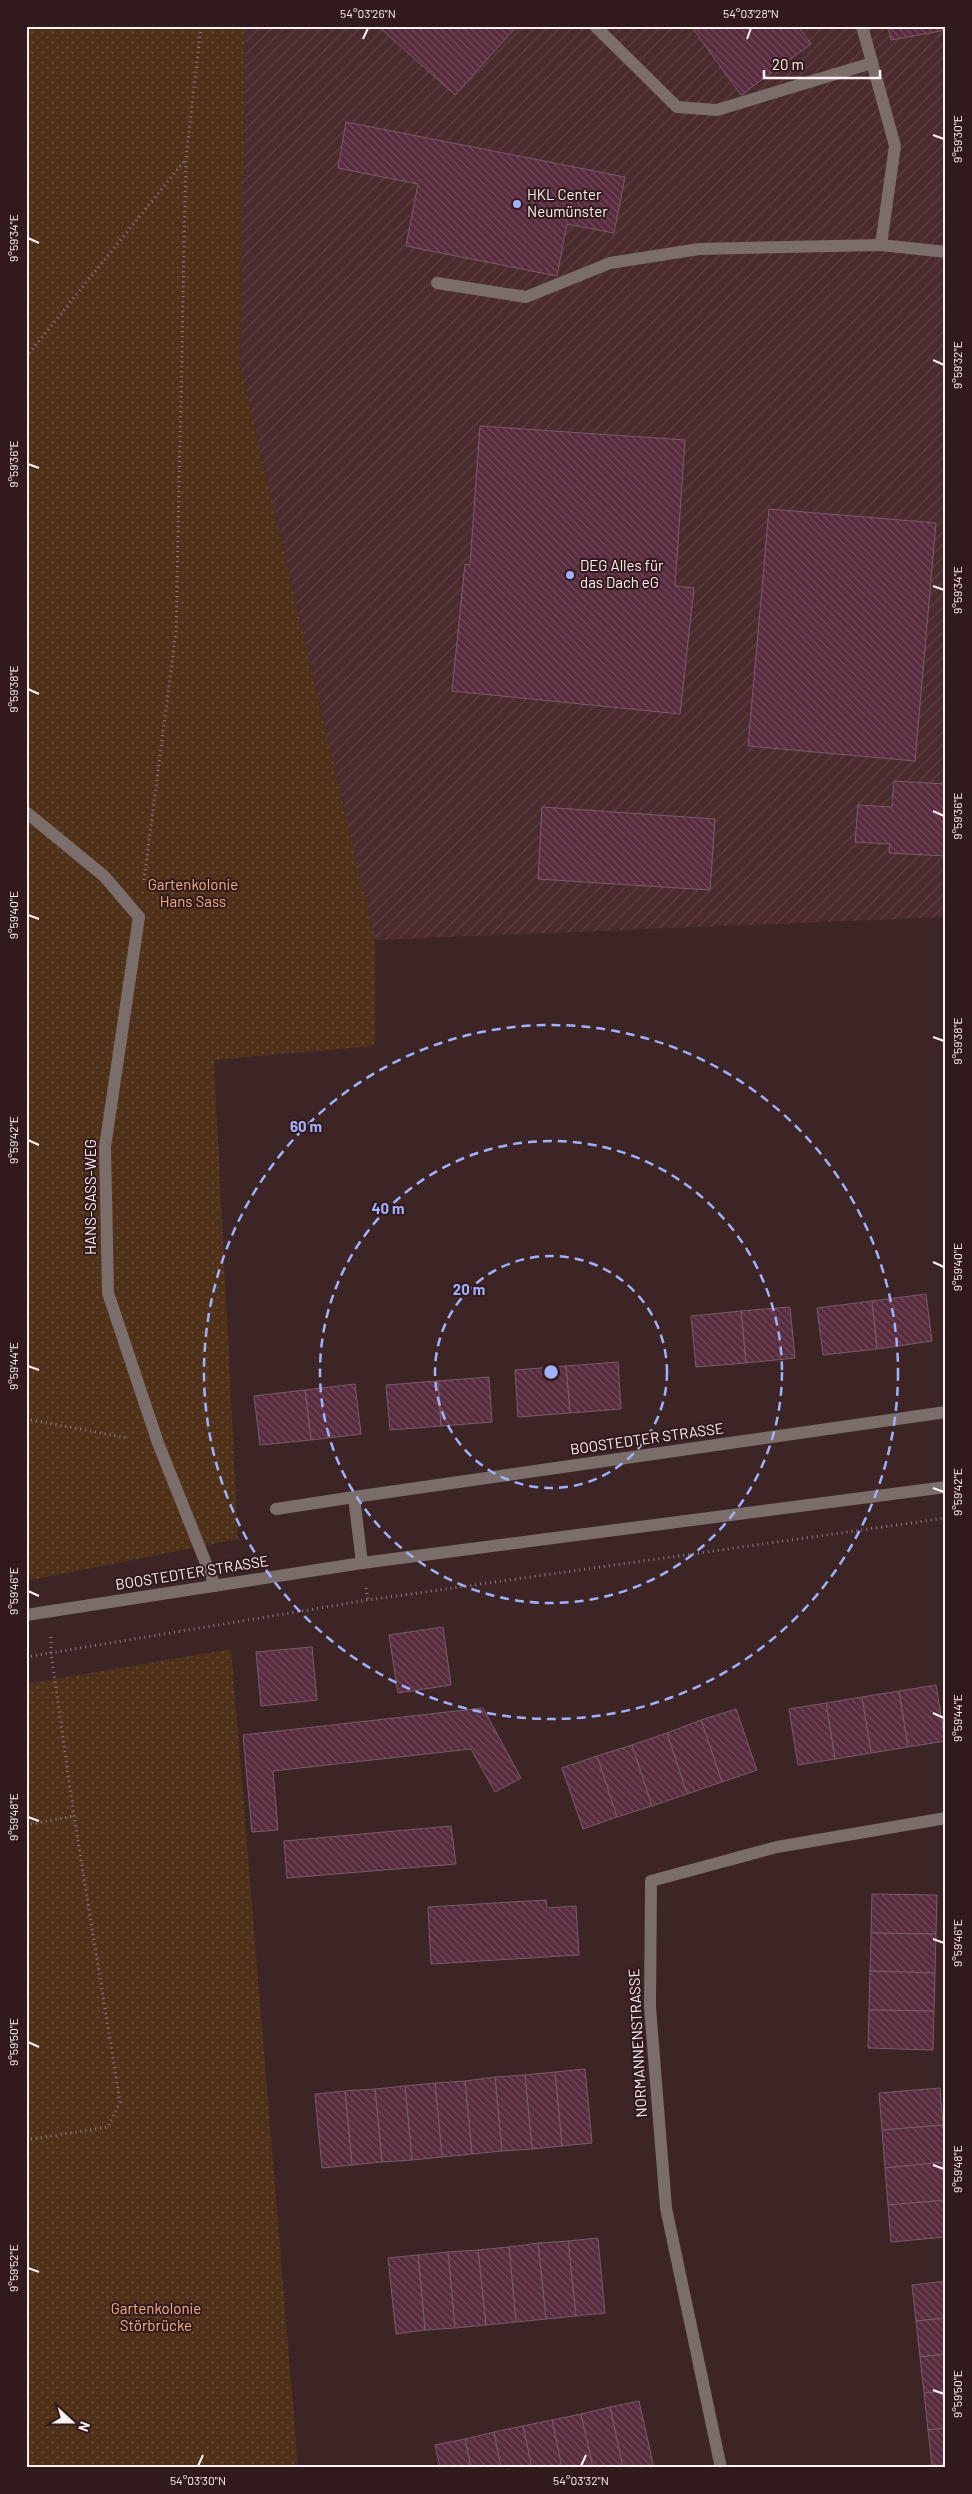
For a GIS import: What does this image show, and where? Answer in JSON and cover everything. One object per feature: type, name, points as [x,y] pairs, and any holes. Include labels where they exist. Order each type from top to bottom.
[{"type":"street","points":[[595,26],[677,107],[718,110],[872,63]]},
{"type":"street","points":[[862,26],[895,146],[881,245]]},
{"type":"street","points":[[437,282],[526,297],[610,263],[699,249],[881,245],[946,252]]},
{"type":"street","points":[[26,812],[104,876],[139,917]]},
{"type":"street","name":"HANS-SASS-WEG","points":[[139,917],[105,1147],[108,1293],[158,1443],[215,1586]]},
{"type":"street","name":"BOOSTEDTER STRASSE","points":[[276,1509],[946,1412]]},
{"type":"street","name":"BOOSTEDTER STRASSE","points":[[26,1615],[362,1563],[946,1487]]},
{"type":"street","points":[[354,1497],[362,1563]]},
{"type":"street","name":"NORMANNENSTRASSE","points":[[721,2468],[666,2208],[650,2007],[651,1882],[777,1847],[946,1818]]},
{"type":"path","points":[[139,917],[176,631],[186,158],[202,26]]},
{"type":"path","points":[[26,357],[186,158]]},
{"type":"path","points":[[26,1419],[158,1443]]},
{"type":"path","points":[[26,1657],[368,1600],[946,1518]]},
{"type":"path","points":[[26,2140],[108,2127],[120,2102],[74,1816],[51,1653],[51,1611]]},
{"type":"path","points":[[26,1825],[74,1816]]},
{"type":"shaded area","points":[[245,26],[946,26],[946,917],[375,940],[240,364]]},
{"type":"green space","name":"Gartenkolonie Hans Sass","points":[[26,26],[245,26],[240,364],[375,940],[375,1046],[214,1060],[238,1539],[26,1581]]},
{"type":"green space","name":"Gartenkolonie Störbrücke","points":[[231,1649],[298,2468],[26,2468],[26,1684]]},
{"type":"building","points":[[378,26],[517,26],[455,95]]},
{"type":"building","points":[[691,26],[798,26],[811,44],[741,95]]},
{"type":"building","points":[[888,26],[946,26],[946,30],[891,40]]},
{"type":"building","name":"HKL Center Neumünster","points":[[346,122],[625,177],[614,233],[567,224],[557,276],[406,246],[418,184],[338,168]]},
{"type":"building","name":"DEG Alles für das Dach eG","points":[[480,426],[685,440],[675,586],[694,588],[680,714],[452,691],[465,564],[470,565]]},
{"type":"building","points":[[769,509],[936,523],[915,761],[748,746]]},
{"type":"building","points":[[894,781],[946,784],[946,856],[889,853],[890,844],[855,842],[858,805],[892,807]]},
{"type":"building","points":[[542,807],[715,819],[710,890],[538,879]]},
{"type":"building","points":[[926,1294],[932,1341],[877,1349],[872,1301]]},
{"type":"building","points":[[872,1301],[877,1349],[823,1355],[817,1308]]},
{"type":"building","points":[[790,1307],[795,1358],[746,1363],[741,1311]]},
{"type":"building","points":[[741,1311],[746,1363],[696,1367],[691,1316]]},
{"type":"building","points":[[618,1362],[621,1409],[570,1413],[566,1366]]},
{"type":"building","points":[[566,1366],[570,1413],[518,1417],[515,1370]]},
{"type":"building","points":[[489,1377],[492,1422],[441,1426],[438,1381]]},
{"type":"building","points":[[438,1381],[441,1426],[390,1430],[386,1385]]},
{"type":"building","points":[[355,1384],[361,1434],[311,1440],[305,1390]]},
{"type":"building","points":[[305,1390],[311,1440],[260,1445],[254,1396]]},
{"type":"building","points":[[443,1627],[451,1685],[398,1693],[389,1635]]},
{"type":"building","points":[[312,1647],[317,1700],[261,1706],[256,1652]]},
{"type":"building","points":[[936,1685],[945,1741],[908,1747],[899,1691]]},
{"type":"building","points":[[899,1691],[908,1747],[871,1753],[862,1697]]},
{"type":"building","points":[[862,1697],[871,1753],[835,1759],[826,1703]]},
{"type":"building","points":[[826,1703],[835,1759],[798,1765],[789,1709]]},
{"type":"building","points":[[483,1708],[521,1778],[495,1792],[471,1749],[273,1771],[278,1830],[252,1832],[243,1735]]},
{"type":"building","points":[[736,1709],[757,1770],[722,1782],[701,1720]]},
{"type":"building","points":[[701,1720],[722,1782],[687,1794],[667,1733]]},
{"type":"building","points":[[667,1733],[687,1794],[652,1806],[632,1745]]},
{"type":"building","points":[[632,1745],[652,1806],[617,1817],[597,1756]]},
{"type":"building","points":[[597,1756],[617,1817],[583,1829],[562,1768]]},
{"type":"building","points":[[451,1826],[456,1864],[287,1878],[284,1841]]},
{"type":"building","points":[[872,1894],[937,1895],[936,1934],[871,1933]]},
{"type":"building","points":[[546,1900],[547,1908],[576,1906],[579,1955],[431,1964],[428,1907]]},
{"type":"building","points":[[871,1933],[936,1934],[935,1973],[870,1971]]},
{"type":"building","points":[[870,1971],[935,1973],[934,2011],[869,2010]]},
{"type":"building","points":[[869,2010],[934,2011],[933,2050],[868,2048]]},
{"type":"building","points":[[585,2069],[592,2143],[562,2146],[555,2072]]},
{"type":"building","points":[[555,2072],[562,2146],[532,2149],[525,2075]]},
{"type":"building","points":[[525,2075],[532,2149],[502,2151],[495,2077]]},
{"type":"building","points":[[495,2077],[502,2151],[472,2154],[465,2081]]},
{"type":"building","points":[[465,2081],[472,2154],[442,2157],[435,2083]]},
{"type":"building","points":[[435,2083],[442,2157],[412,2160],[405,2086]]},
{"type":"building","points":[[405,2086],[412,2160],[382,2162],[375,2089]]},
{"type":"building","points":[[940,2088],[943,2125],[882,2130],[879,2093]]},
{"type":"building","points":[[375,2089],[382,2162],[352,2165],[345,2091]]},
{"type":"building","points":[[345,2091],[352,2165],[322,2168],[315,2094]]},
{"type":"building","points":[[943,2125],[946,2162],[885,2168],[882,2130]]},
{"type":"building","points":[[946,2162],[946,2200],[888,2205],[885,2168]]},
{"type":"building","points":[[946,2200],[946,2237],[891,2242],[888,2205]]},
{"type":"building","points":[[598,2238],[605,2313],[576,2316],[568,2241]]},
{"type":"building","points":[[568,2241],[576,2316],[546,2319],[538,2243]]},
{"type":"building","points":[[538,2243],[546,2319],[516,2322],[509,2247]]},
{"type":"building","points":[[509,2247],[516,2322],[486,2325],[478,2250]]},
{"type":"building","points":[[478,2250],[486,2325],[455,2328],[448,2252]]},
{"type":"building","points":[[448,2252],[455,2328],[425,2330],[418,2255]]},
{"type":"building","points":[[418,2255],[425,2330],[396,2334],[388,2258]]},
{"type":"building","points":[[946,2281],[946,2318],[916,2321],[912,2285]]},
{"type":"building","points":[[946,2318],[946,2354],[920,2357],[916,2321]]},
{"type":"building","points":[[946,2354],[946,2391],[924,2393],[920,2357]]},
{"type":"building","points":[[946,2391],[946,2428],[928,2430],[924,2393]]},
{"type":"building","points":[[639,2401],[654,2468],[623,2468],[610,2407]]},
{"type":"building","points":[[610,2407],[623,2468],[593,2468],[581,2414]]},
{"type":"building","points":[[581,2414],[593,2468],[562,2468],[552,2420]]},
{"type":"building","points":[[552,2420],[562,2468],[532,2468],[523,2426]]},
{"type":"building","points":[[523,2426],[532,2468],[501,2468],[494,2432]]},
{"type":"building","points":[[946,2428],[946,2465],[932,2466],[928,2430]]},
{"type":"building","points":[[494,2432],[501,2468],[471,2468],[465,2439]]},
{"type":"building","points":[[465,2439],[471,2468],[440,2468],[435,2445]]},
{"type":"place","name":"HKL Center Neumünster","points":[[517,204]]},
{"type":"place","name":"DEG Alles für das Dach eG","points":[[570,575]]}]
